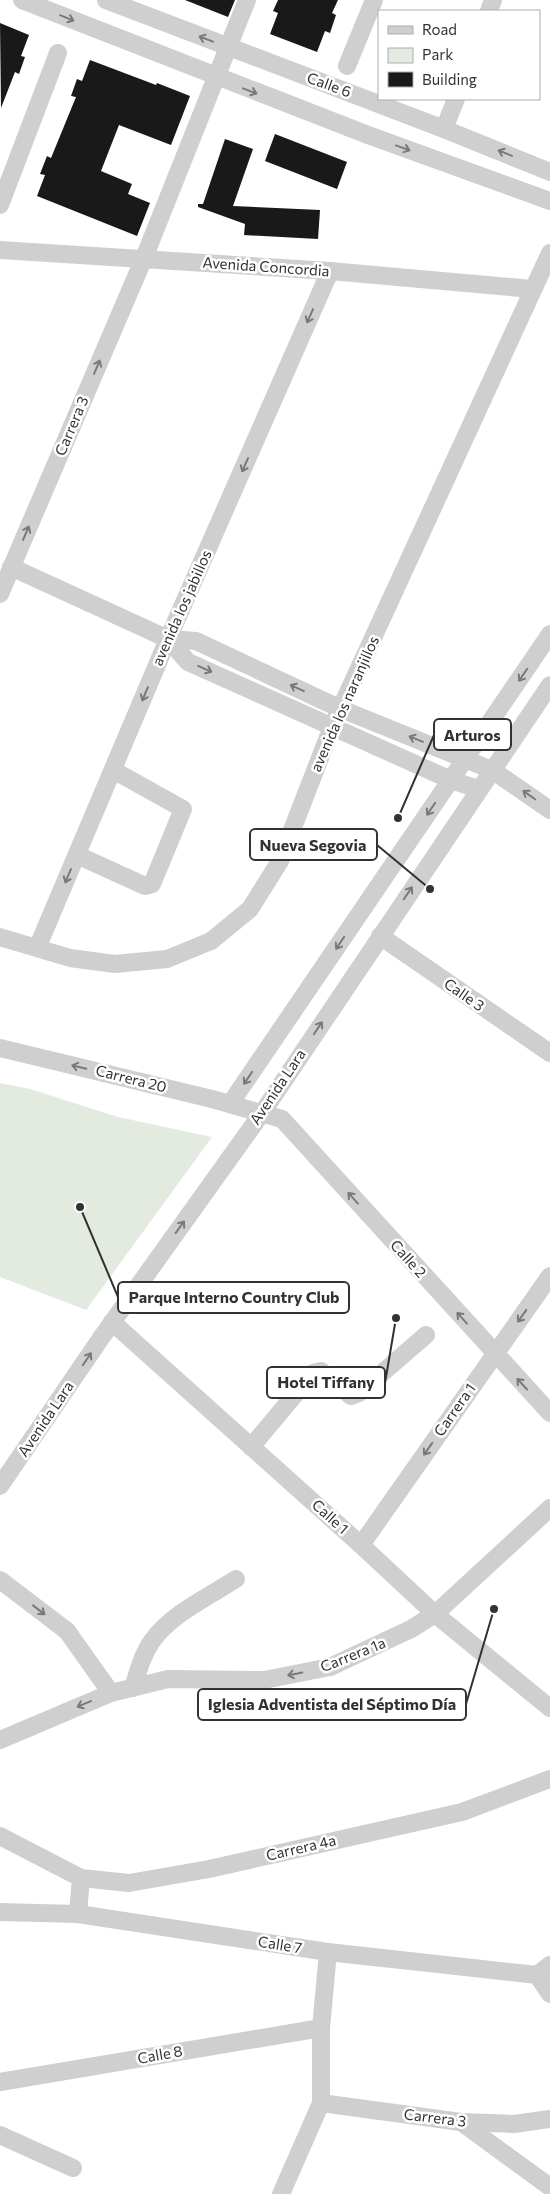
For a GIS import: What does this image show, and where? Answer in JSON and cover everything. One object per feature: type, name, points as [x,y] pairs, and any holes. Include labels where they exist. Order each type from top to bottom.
[{"type":"street","points":[[22,0],[217,78],[550,201]]},
{"type":"street","name":"Calle 6","points":[[106,0],[444,129],[550,172]]},
{"type":"street","name":"Carrera 3","points":[[0,594],[144,258],[248,0]]},
{"type":"street","points":[[347,66],[374,0]]},
{"type":"street","points":[[0,205],[58,53]]},
{"type":"street","points":[[444,129],[456,100]]},
{"type":"street","name":"Avenida Concordia","points":[[0,250],[144,258],[532,289]]},
{"type":"street","name":"avenida los naranjillos","points":[[0,937],[38,946],[70,958],[114,964],[167,959],[211,941],[250,909],[280,861],[332,727],[550,253]]},
{"type":"street","name":"avenida los jabillos","points":[[38,946],[168,639],[330,272]]},
{"type":"street","points":[[11,567],[168,639],[196,641],[341,709],[492,770],[550,810]]},
{"type":"street","name":"Avenida Lara","points":[[230,1104],[550,634]]},
{"type":"street","points":[[168,639],[188,662],[451,780],[478,789]]},
{"type":"street","name":"Avenida Lara","points":[[0,1486],[112,1322],[262,1112],[478,789],[550,685]]},
{"type":"street","points":[[77,855],[145,886],[152,884],[166,852],[183,809],[182,807],[113,770]]},
{"type":"street","name":"Calle 3","points":[[380,936],[550,1053]]},
{"type":"street","name":"Carrera 20","points":[[0,1048],[262,1112]]},
{"type":"street","name":"Calle 2","points":[[262,1112],[282,1119],[550,1413]]},
{"type":"street","name":"Carrera 1","points":[[361,1545],[550,1276]]},
{"type":"street","name":"Calle 1","points":[[112,1322],[361,1545],[435,1614],[550,1708]]},
{"type":"street","points":[[251,1447],[313,1372],[321,1371],[351,1396],[359,1393],[426,1335]]},
{"type":"street","name":"Carrera 1a","points":[[0,1740],[111,1693],[168,1679],[264,1680],[330,1667],[411,1629],[435,1614],[550,1508]]},
{"type":"street","points":[[132,1688],[142,1659],[152,1640],[170,1622],[236,1579]]},
{"type":"street","points":[[0,1580],[67,1632],[111,1693]]},
{"type":"street","name":"Carrera 4a","points":[[81,1878],[129,1882],[209,1869],[462,1812],[550,1779]]},
{"type":"street","points":[[0,1836],[81,1878],[78,1914]]},
{"type":"street","name":"Calle 7","points":[[0,1912],[78,1914],[328,1952],[544,1970],[550,1994]]},
{"type":"street","points":[[281,2194],[321,2103],[321,2028],[328,1952]]},
{"type":"street","name":"Calle 8","points":[[0,2082],[321,2028]]},
{"type":"street","name":"Carrera 3","points":[[321,2103],[461,2122],[514,2124],[550,2118]]},
{"type":"street","points":[[461,2122],[550,2188]]},
{"type":"street","points":[[0,2135],[73,2168]]},
{"type":"green space","points":[[0,1083],[30,1089],[118,1117],[212,1137],[86,1310],[0,1277]]},
{"type":"building","points":[[185,0],[235,0],[228,17]]},
{"type":"building","points":[[278,0],[338,0],[332,13],[336,15],[330,33],[325,31],[317,52],[270,34],[278,13],[273,11]]},
{"type":"building","points":[[0,23],[29,35],[21,56],[25,57],[19,74],[15,72],[1,108]]},
{"type":"building","points":[[90,60],[190,96],[171,145],[119,125],[101,171],[132,184],[128,194],[150,203],[137,236],[37,196],[45,175],[40,174],[47,156],[51,158],[76,97],[71,96],[77,79],[82,81]]},
{"type":"building","points":[[275,134],[347,162],[337,189],[265,161]]},
{"type":"building","points":[[225,139],[253,149],[233,206],[320,210],[318,239],[244,235],[245,224],[198,207],[198,204],[203,204]]},
{"type":"place","name":"Arturos","points":[[398,818]]},
{"type":"place","name":"Nueva Segovia","points":[[430,889]]},
{"type":"place","name":"Parque Interno Country Club","points":[[80,1207]]},
{"type":"place","name":"Hotel Tiffany","points":[[396,1318]]},
{"type":"place","name":"Iglesia Adventista del Séptimo Día","points":[[494,1609]]}]
